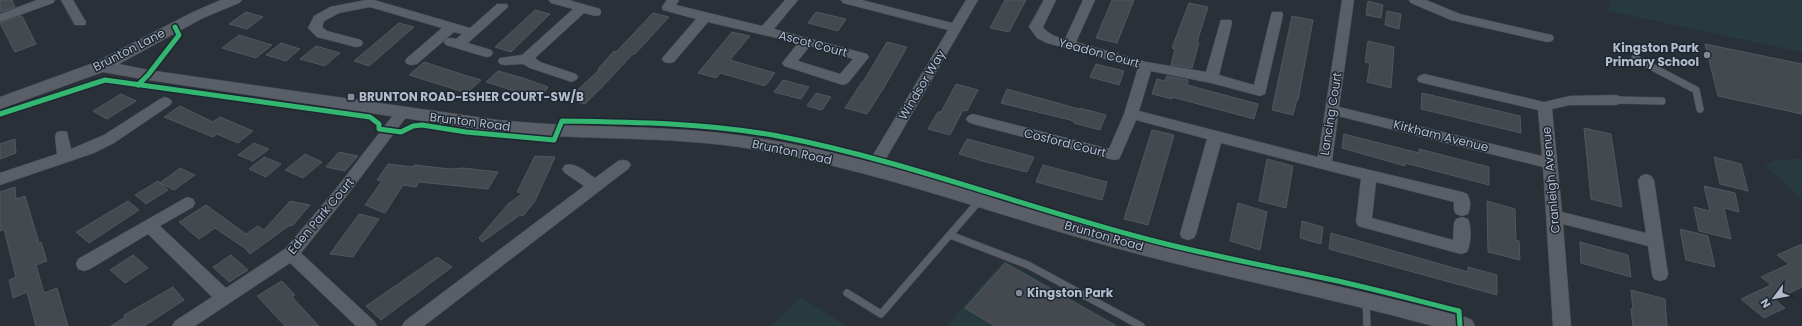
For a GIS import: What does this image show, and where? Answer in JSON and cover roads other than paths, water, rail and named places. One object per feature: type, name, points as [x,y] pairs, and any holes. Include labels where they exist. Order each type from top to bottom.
[{"type":"street","points":[[0,18],[49,0]]},
{"type":"street","points":[[67,0],[80,22]]},
{"type":"street","name":"Brunton Lane","points":[[0,102],[102,66],[198,15],[234,0]]},
{"type":"street","points":[[392,9],[403,0]]},
{"type":"street","points":[[505,61],[526,59],[589,10],[555,0]]},
{"type":"street","name":"Ascot Court","points":[[673,0],[668,7],[807,41],[862,57],[843,80],[790,63],[807,41]]},
{"type":"street","name":"Ascot Court","points":[[765,31],[792,0]]},
{"type":"street","points":[[847,0],[884,4],[956,28]]},
{"type":"street","name":"Windsor Way","points":[[872,170],[972,0]]},
{"type":"street","name":"Yeadon Court","points":[[1050,0],[1036,27],[1042,35],[1052,40],[1146,66],[1211,78],[1260,91],[1277,16]]},
{"type":"street","points":[[1069,44],[1089,0]]},
{"type":"street","name":"Lancing Court","points":[[1131,114],[1324,164],[1348,0]]},
{"type":"street","points":[[1415,0],[1438,5],[1468,21],[1547,38]]},
{"type":"street","points":[[356,43],[322,34],[315,28],[320,19],[335,10],[370,3],[472,33]]},
{"type":"street","points":[[459,44],[502,7]]},
{"type":"street","points":[[668,59],[705,17]]},
{"type":"street","points":[[1211,78],[1226,23]]},
{"type":"street","points":[[412,61],[452,27]]},
{"type":"street","points":[[438,38],[486,53]]},
{"type":"street","points":[[526,59],[535,65],[571,77]]},
{"type":"street","name":"Brunton Road","points":[[102,66],[153,76],[402,113],[516,128],[716,138],[785,149],[872,170],[980,200],[1099,236],[1183,258],[1366,300],[1465,326]]},
{"type":"street","name":"Yeadon Court","points":[[1131,114],[1146,66]]},
{"type":"street","points":[[1424,79],[1545,107],[1562,101],[1616,100]]},
{"type":"street","points":[[0,180],[64,158],[109,139],[165,102]]},
{"type":"street","name":"Cranleigh Avenue","points":[[1545,107],[1555,216],[1562,326]]},
{"type":"street","name":"Kirkham Avenue","points":[[1333,110],[1549,163]]},
{"type":"street","name":"Eden Park Court","points":[[181,326],[291,254],[340,194],[402,113]]},
{"type":"street","name":"Cosford Court","points":[[973,119],[1114,155],[1131,114]]},
{"type":"street","points":[[62,136],[64,158]]},
{"type":"street","points":[[1188,234],[1215,136]]},
{"type":"street","points":[[1324,164],[1369,175],[1462,198],[1461,248],[1364,222],[1369,175]]},
{"type":"street","points":[[411,326],[623,165]]},
{"type":"street","points":[[570,169],[595,186]]},
{"type":"street","points":[[1646,180],[1660,274]]},
{"type":"street","points":[[84,264],[188,203]]},
{"type":"street","points":[[1555,216],[1655,242]]},
{"type":"street","points":[[149,225],[225,298]]},
{"type":"street","points":[[291,254],[368,326]]},
{"type":"lane","points":[[1635,58],[1696,90],[1700,109]]},
{"type":"lane","points":[[1616,100],[1662,101]]},
{"type":"lane","points":[[847,294],[881,314],[980,200]]},
{"type":"lane","points":[[950,235],[1028,266],[1141,326]]},
{"type":"lane","points":[[1366,300],[1367,326]]},
{"type":"place","name":"Kingston Park Primary School","points":[[1707,55]]},
{"type":"place","name":"BRUNTON ROAD-ESHER COURT-SW/B","points":[[351,97]]},
{"type":"place","name":"Kingston Park","points":[[1019,293]]}]
